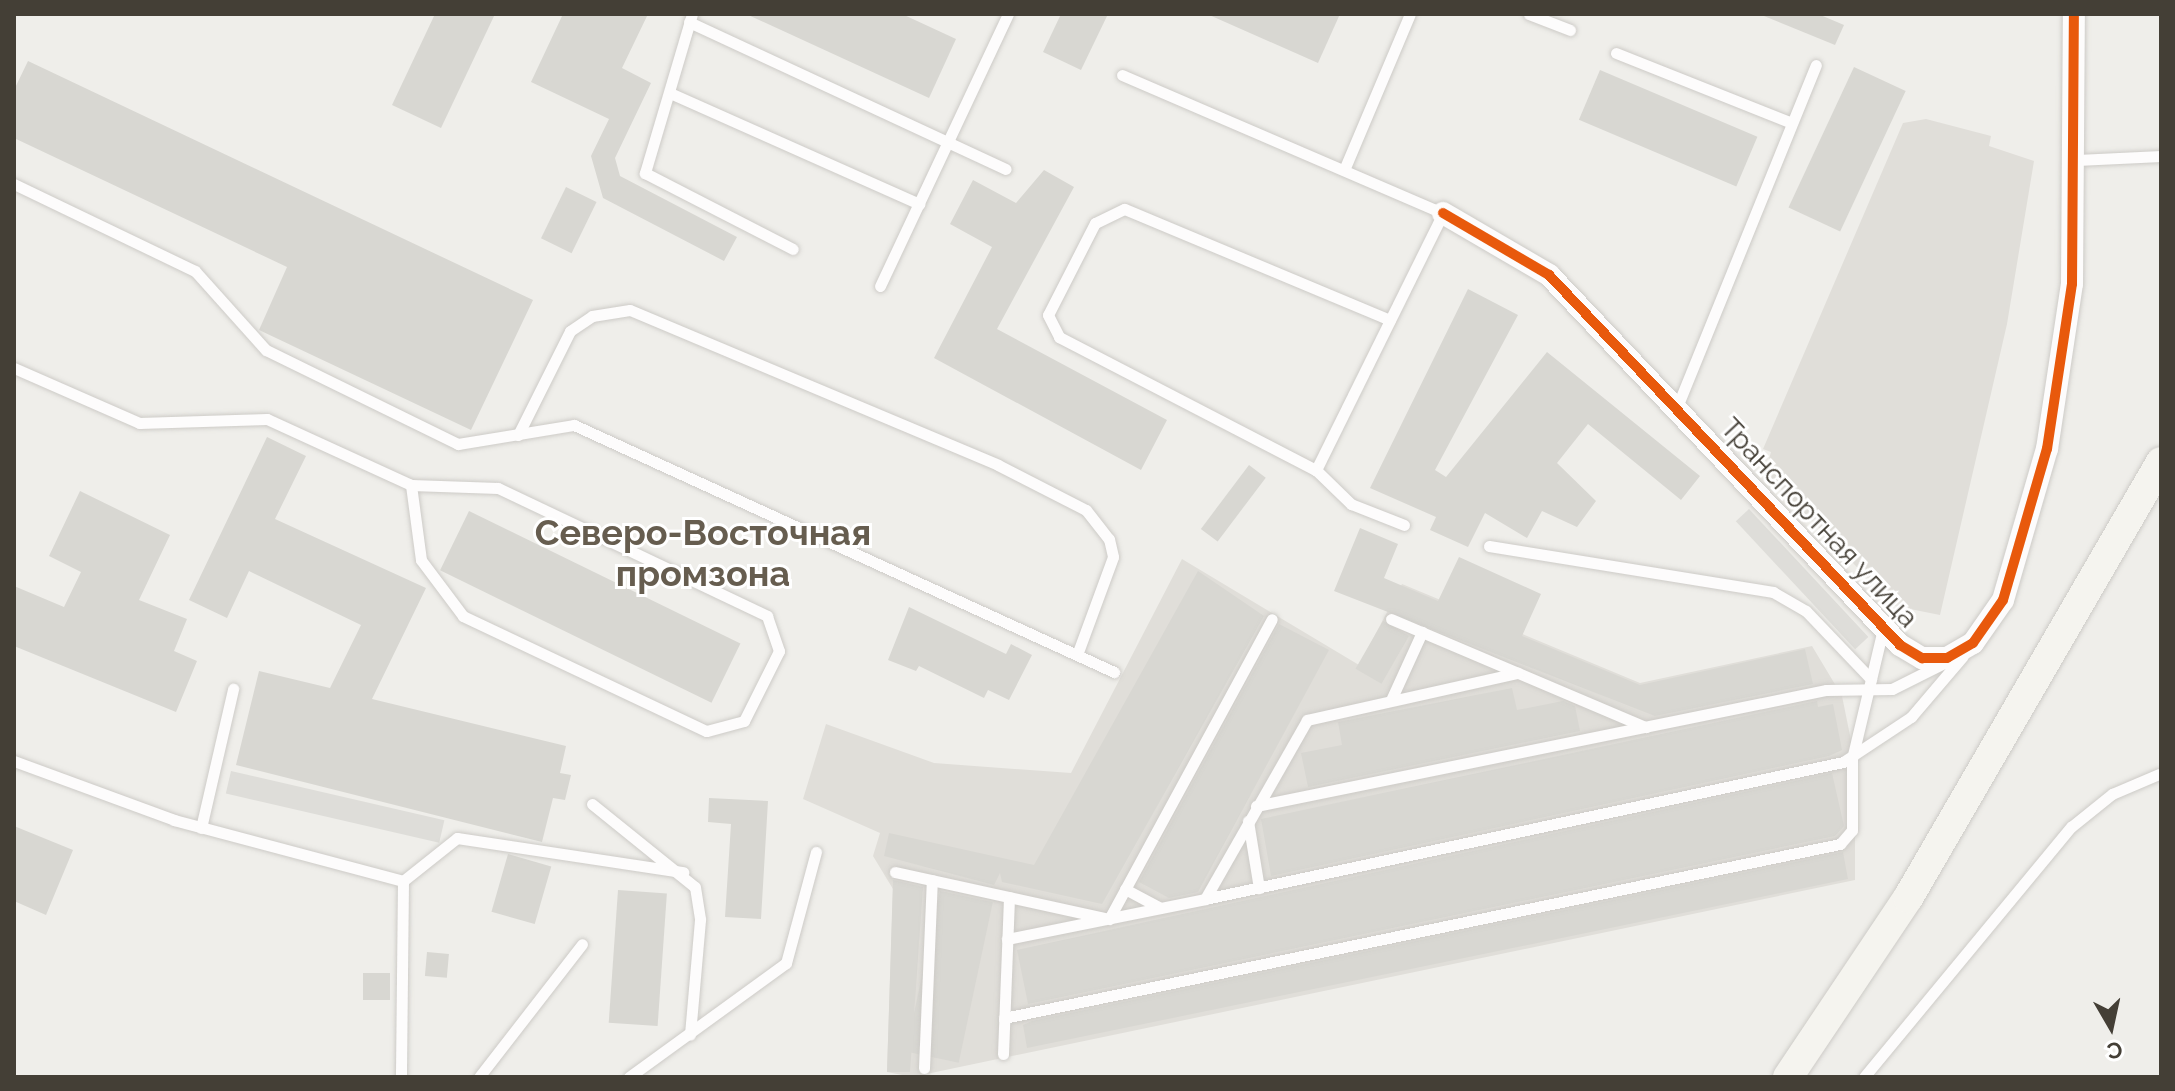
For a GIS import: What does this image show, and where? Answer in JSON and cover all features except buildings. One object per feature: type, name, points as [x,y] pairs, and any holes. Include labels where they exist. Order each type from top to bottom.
[{"type":"main road","points":[[1788,1077],[1908,898],[2161,462]]},
{"type":"street","points":[[1967,648],[2011,583],[2047,449],[2072,284],[2077,160],[2074,14]]},
{"type":"street","name":"Транспортная улица","points":[[1443,213],[1549,275],[1883,628],[1922,658],[1967,648]]},
{"type":"lane","points":[[880,286],[1008,14]]},
{"type":"lane","points":[[1344,170],[1410,14]]},
{"type":"lane","points":[[1529,14],[1570,30]]},
{"type":"lane","points":[[793,249],[651,181],[644,166],[670,93],[691,18],[1006,169]]},
{"type":"lane","points":[[1616,53],[1792,123]]},
{"type":"lane","points":[[1677,407],[1816,65]]},
{"type":"lane","points":[[1122,75],[1443,213],[1316,470]]},
{"type":"lane","points":[[670,93],[919,204]]},
{"type":"lane","points":[[2077,160],[2161,156]]},
{"type":"lane","points":[[14,184],[195,271],[266,350],[458,444],[574,425],[1114,672]]},
{"type":"lane","points":[[1390,320],[1124,209],[1095,223],[1051,304],[1050,326],[1059,337],[1316,470],[1351,504],[1404,525]]},
{"type":"lane","points":[[518,435],[570,331],[592,316],[630,310],[998,465],[1086,510],[1109,539],[1112,576],[1077,655]]},
{"type":"lane","points":[[14,368],[139,423],[286,423],[411,485],[498,488],[767,616],[779,651],[744,721],[706,731],[463,616],[421,560],[411,485]]},
{"type":"lane","points":[[1489,546],[1773,592],[1806,611],[1870,685]]},
{"type":"lane","points":[[1109,919],[1272,619]]},
{"type":"lane","points":[[1391,619],[1646,727]]},
{"type":"lane","points":[[1004,1018],[1840,844],[1852,830],[1852,759],[1883,628]]},
{"type":"lane","points":[[1391,700],[1422,632]]},
{"type":"lane","points":[[1256,806],[1826,690],[1907,684],[1967,648]]},
{"type":"lane","points":[[1007,939],[1259,888],[1852,759],[1911,717],[1967,648]]},
{"type":"lane","points":[[1205,899],[1307,720],[1518,673]]},
{"type":"lane","points":[[201,828],[233,689]]},
{"type":"lane","points":[[14,761],[201,828],[403,881]]},
{"type":"lane","points":[[1864,1077],[2071,827],[2112,794],[2159,774]]},
{"type":"lane","points":[[592,804],[683,872],[700,903],[690,1035]]},
{"type":"lane","points":[[1248,821],[1259,888]]},
{"type":"lane","points":[[403,881],[457,838],[683,872]]},
{"type":"lane","points":[[629,1077],[786,963],[816,852]]},
{"type":"lane","points":[[895,872],[1109,919]]},
{"type":"lane","points":[[924,1068],[932,880]]},
{"type":"lane","points":[[401,1077],[403,881]]},
{"type":"lane","points":[[1125,889],[1161,908]]},
{"type":"lane","points":[[1003,1054],[1009,897]]},
{"type":"lane","points":[[479,1077],[582,944]]},
{"type":"shaded area","points":[[1926,119],[1991,136],[1989,146],[2034,161],[2007,324],[1940,615],[1895,606],[1765,473],[1771,452],[1763,449],[1903,123]]},
{"type":"shaded area","points":[[1749,509],[1868,637],[1855,649],[1736,521]]},
{"type":"shaded area","points":[[1182,559],[1359,665],[1402,584],[1640,683],[1812,646],[1842,696],[1855,760],[1855,880],[912,1077],[887,1072],[893,889],[873,856],[880,833],[803,799],[826,724],[934,763],[1071,773]]},
{"type":"shaded area","points":[[231,771],[444,820],[439,843],[226,793]]},
{"type":"cycle path","points":[[1443,213],[1549,275],[1900,645],[1922,658],[1947,658],[1973,643],[2003,600],[2047,449],[2072,284],[2074,14]]},
{"type":"district","name":"Северо-Восточная промзона","points":[[703,552]]}]
